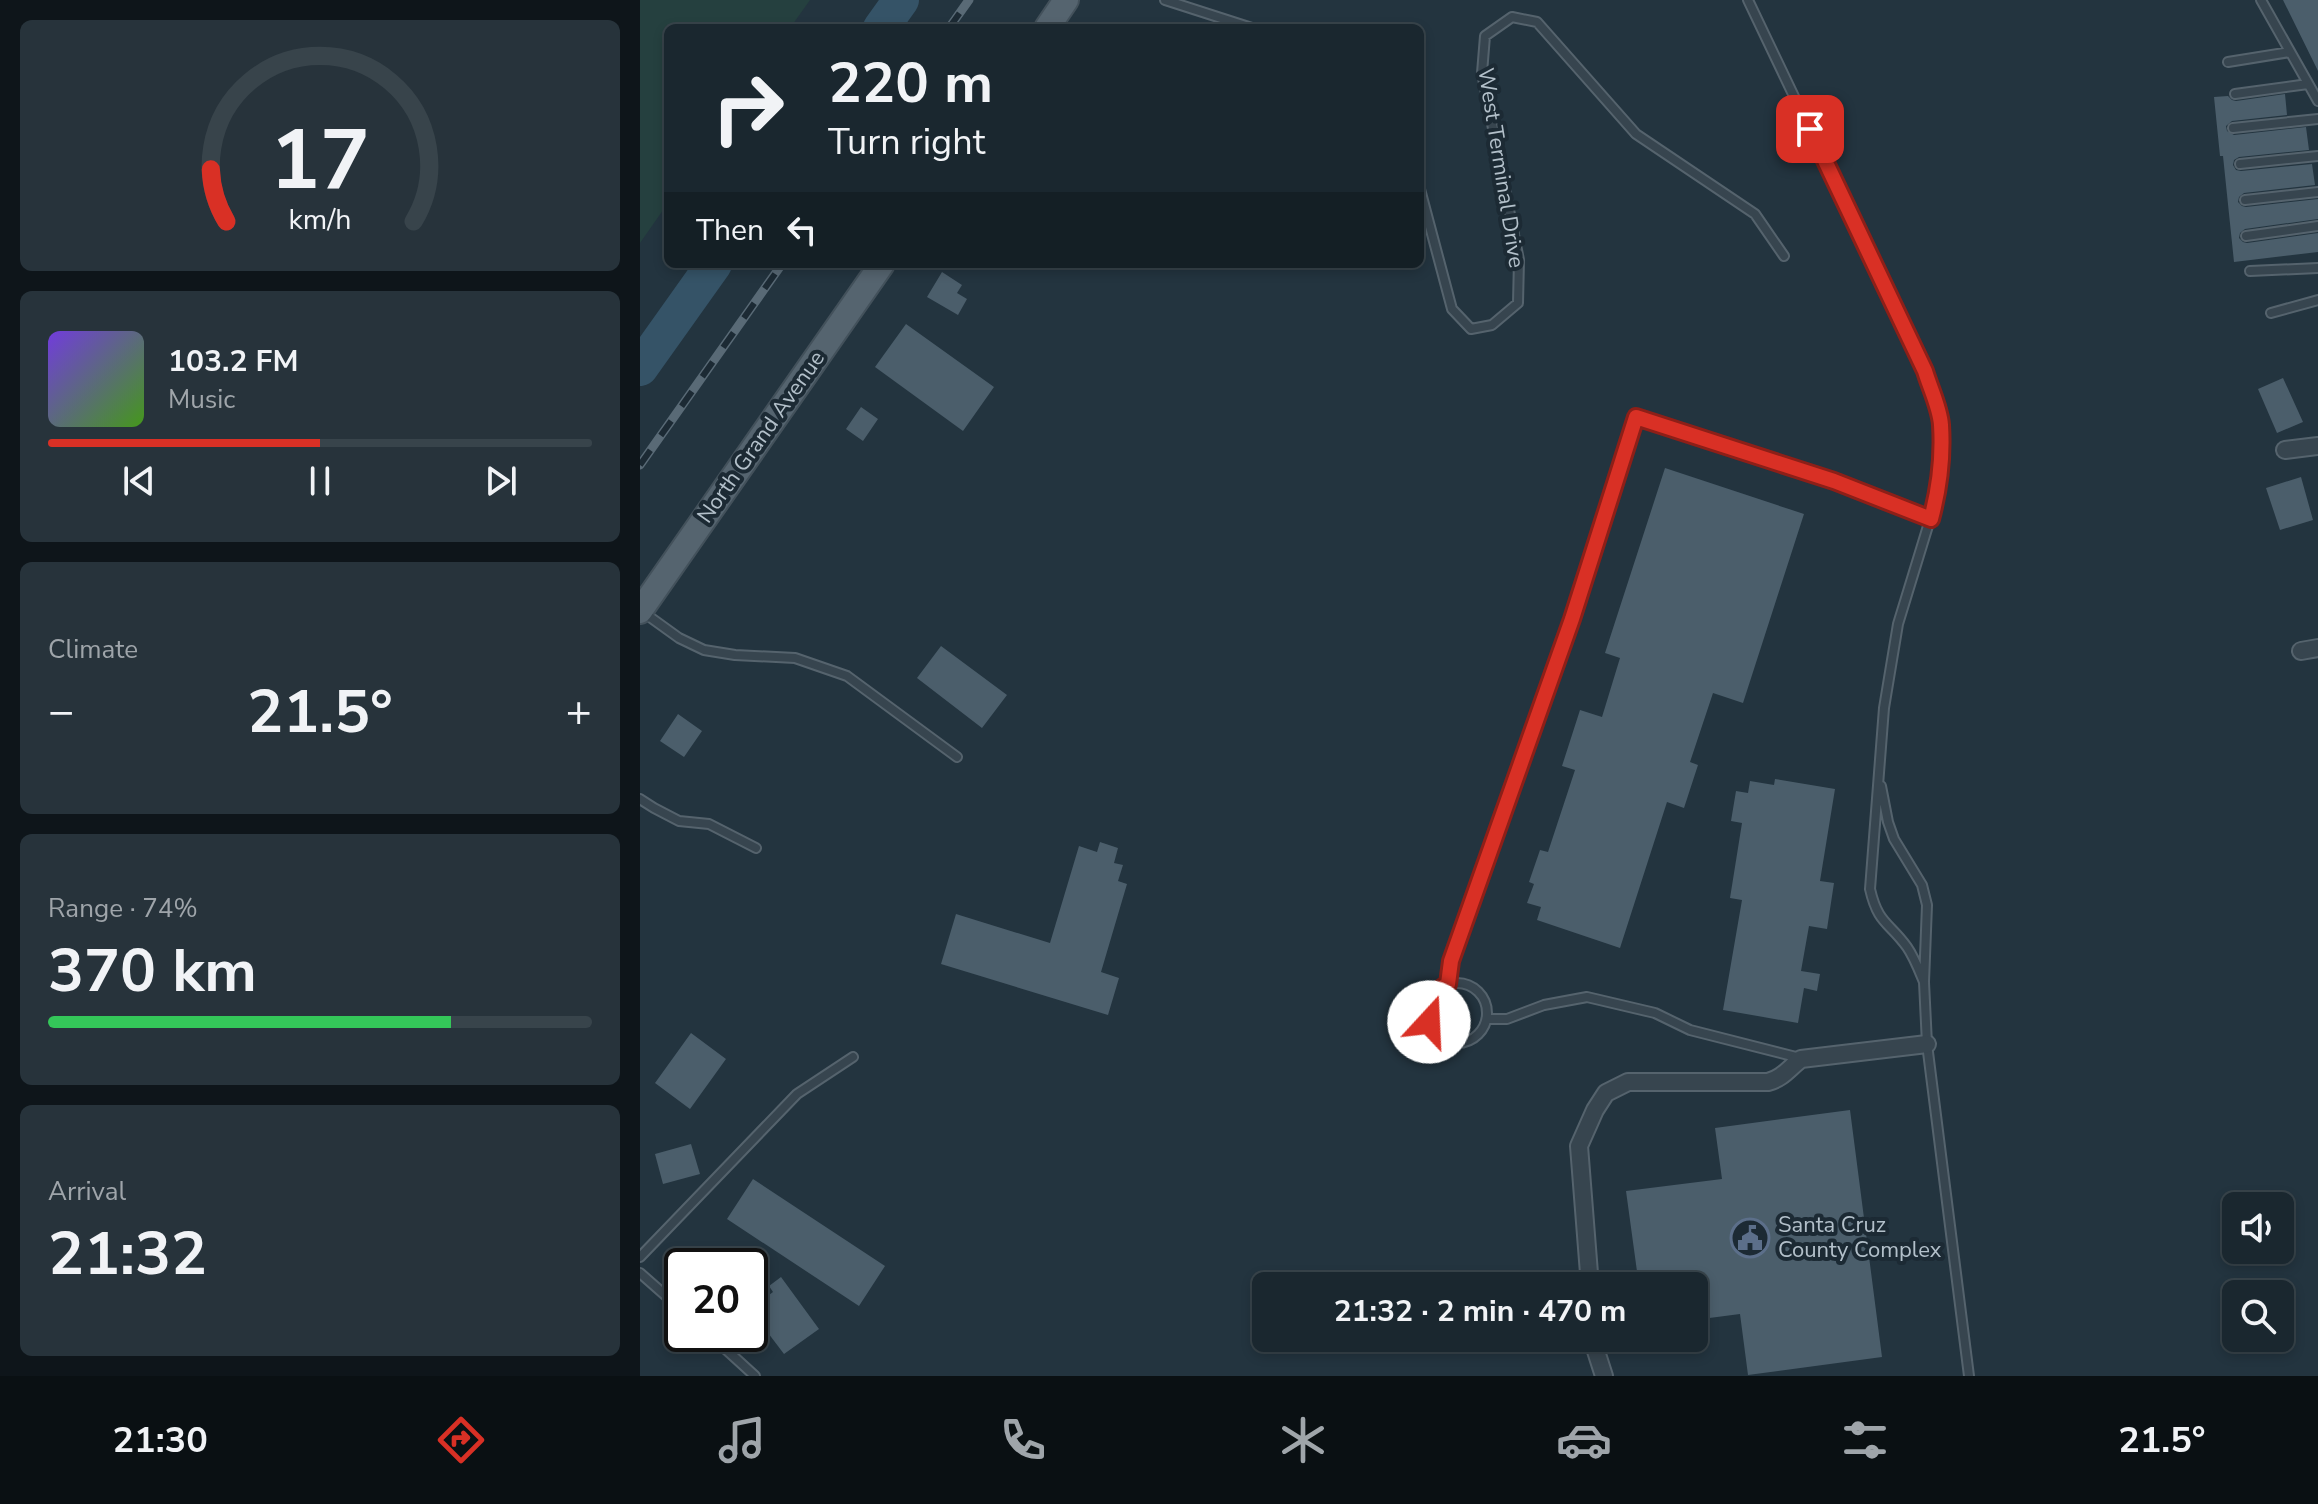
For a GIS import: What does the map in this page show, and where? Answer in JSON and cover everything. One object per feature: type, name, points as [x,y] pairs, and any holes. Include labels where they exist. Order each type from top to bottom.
[{"type":"main road","points":[[1050,24],[1066,0]]},
{"type":"main road","name":"North Grand Avenue","points":[[640,611],[879,268]]},
{"type":"street","points":[[2285,450],[2318,446]]},
{"type":"street","points":[[2301,651],[2318,648]]},
{"type":"street","points":[[1589,1272],[1579,1146],[1606,1093],[1628,1082],[1768,1082],[1782,1078],[1801,1059],[1927,1044]]},
{"type":"street","points":[[1596,1352],[1604,1376]]},
{"type":"lane","points":[[1165,0],[1240,24]]},
{"type":"lane","points":[[1748,0],[1925,371],[1941,423],[1939,490],[1898,624],[1884,708],[1870,889],[1874,907],[1886,926],[1910,952],[1924,982]]},
{"type":"lane","points":[[2261,0],[2318,101]]},
{"type":"lane","name":"West Terminal Drive","points":[[1424,204],[1452,309],[1471,329],[1492,325],[1518,303],[1519,260],[1482,73],[1485,36],[1512,17],[1537,22],[1636,134],[1755,214],[1784,256]]},
{"type":"lane","points":[[2228,62],[2290,52]]},
{"type":"lane","points":[[2235,94],[2308,84]]},
{"type":"lane","points":[[2233,128],[2318,119]]},
{"type":"lane","points":[[2240,164],[2318,156]]},
{"type":"lane","points":[[2245,200],[2318,192]]},
{"type":"lane","points":[[2246,236],[2318,226]]},
{"type":"lane","points":[[2250,271],[2318,268]]},
{"type":"lane","points":[[2271,313],[2318,300]]},
{"type":"lane","points":[[1448,984],[1451,961],[1572,619],[1636,417],[1834,481],[1931,519]]},
{"type":"lane","points":[[640,611],[679,638],[704,650],[795,658],[847,676],[957,757]]},
{"type":"lane","points":[[1880,775],[1894,839],[1922,885],[1927,905],[1924,982],[1927,1044],[1969,1376]]},
{"type":"lane","points":[[640,799],[679,821],[709,824],[756,848]]},
{"type":"lane","points":[[1448,984],[1466,984],[1485,1001],[1487,1019],[1476,1036],[1468,1040],[1449,1041],[1440,1037],[1429,1022],[1429,1004],[1440,988],[1448,984]]},
{"type":"lane","points":[[1487,1019],[1507,1019],[1544,1005],[1587,997],[1655,1013],[1690,1030],[1801,1059]]},
{"type":"lane","points":[[640,1257],[797,1094],[853,1057]]},
{"type":"lane","points":[[640,1273],[664,1294]]},
{"type":"lane","points":[[729,1352],[755,1376]]},
{"type":"green space","points":[[640,0],[810,0],[793,24],[664,24],[664,209],[640,243]]},
{"type":"building","points":[[2283,0],[2318,0],[2318,71]]},
{"type":"building","points":[[2285,94],[2287,115],[2232,121],[2226,126],[2227,131],[2234,135],[2306,127],[2309,150],[2239,157],[2233,165],[2241,171],[2312,164],[2315,185],[2244,193],[2238,202],[2246,207],[2318,199],[2318,219],[2245,229],[2239,238],[2247,243],[2318,233],[2318,252],[2234,262],[2214,97],[2228,96],[2236,101]]},
{"type":"building","points":[[942,272],[962,285],[957,293],[967,299],[958,315],[927,297]]},
{"type":"building","points":[[906,324],[994,387],[963,431],[875,367]]},
{"type":"building","points":[[2283,378],[2303,422],[2277,433],[2258,389]]},
{"type":"building","points":[[861,407],[878,419],[863,441],[846,429]]},
{"type":"building","points":[[1665,468],[1804,514],[1743,703],[1713,693],[1690,762],[1698,765],[1684,808],[1667,802],[1620,948],[1537,920],[1541,907],[1527,903],[1534,884],[1529,882],[1540,850],[1548,852],[1575,770],[1562,766],[1580,710],[1602,717],[1620,658],[1605,653]]},
{"type":"building","points":[[2301,477],[2313,520],[2280,530],[2266,488]]},
{"type":"building","points":[[941,646],[1007,695],[982,728],[917,678]]},
{"type":"building","points":[[678,714],[702,731],[684,757],[660,741]]},
{"type":"building","points":[[1775,779],[1835,789],[1820,881],[1834,883],[1827,929],[1809,926],[1801,971],[1820,974],[1817,991],[1804,988],[1798,1023],[1723,1010],[1742,900],[1730,898],[1742,823],[1731,821],[1736,791],[1748,793],[1750,781],[1774,785]]},
{"type":"building","points":[[1100,842],[1118,848],[1114,863],[1123,865],[1118,881],[1127,884],[1101,972],[1119,978],[1108,1015],[941,964],[956,914],[1050,943],[1079,846],[1097,852]]},
{"type":"building","points":[[691,1033],[726,1059],[690,1109],[655,1083]]},
{"type":"building","name":"Santa Cruz County Complex","points":[[1850,1110],[1882,1357],[1748,1375],[1740,1314],[1708,1318],[1708,1272],[1637,1272],[1626,1191],[1722,1179],[1715,1128]]},
{"type":"building","points":[[691,1144],[700,1174],[663,1184],[655,1154]]},
{"type":"building","points":[[753,1179],[885,1266],[859,1306],[727,1219]]},
{"type":"building","points":[[781,1277],[819,1329],[784,1354],[768,1333],[768,1296],[773,1292],[769,1286]]},
{"type":"waterway","points":[[884,24],[901,0]]},
{"type":"waterway","points":[[640,368],[711,268]]},
{"type":"railway","points":[[952,24],[969,0]]},
{"type":"railway","points":[[640,465],[779,268]]},
{"type":"place","name":"Santa Cruz County Complex","points":[[1750,1238]]},
{"type":"route","points":[[1429,1022],[1429,1004],[1433,995],[1448,984],[1451,961],[1572,619],[1636,417],[1834,481],[1931,519],[1939,490],[1941,423],[1925,371],[1810,129]]}]
